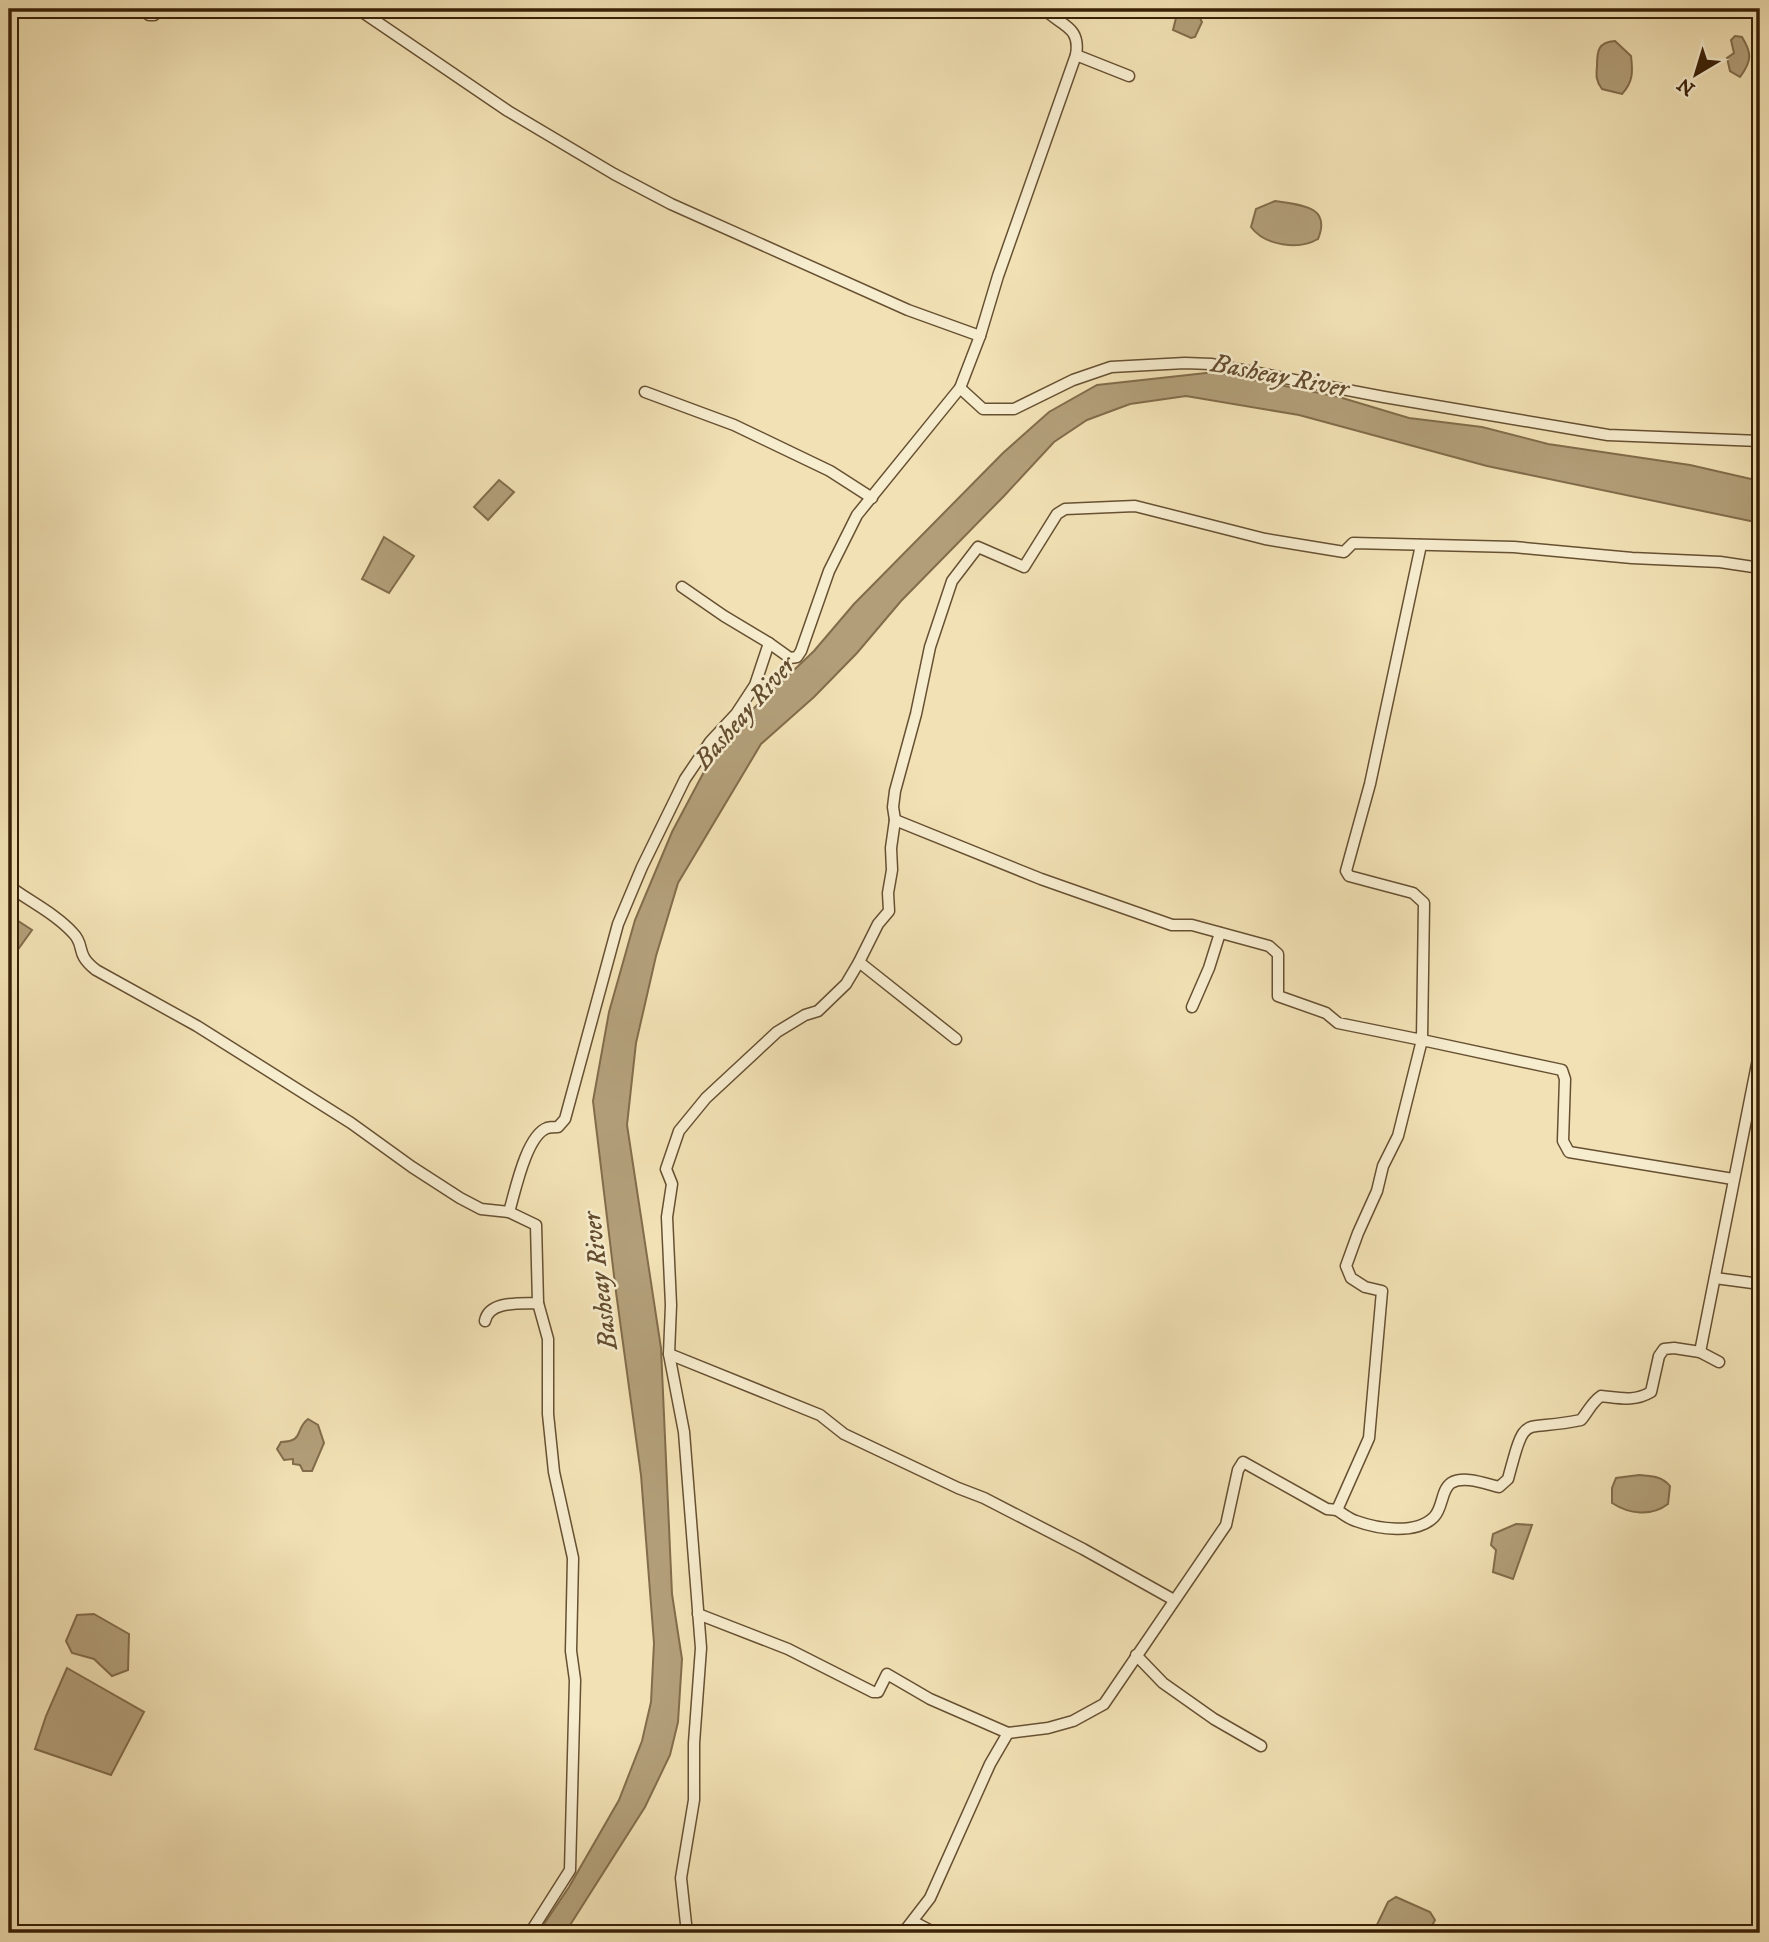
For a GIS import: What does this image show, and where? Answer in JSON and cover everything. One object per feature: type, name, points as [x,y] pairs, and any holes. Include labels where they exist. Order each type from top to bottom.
[{"type":"street","points":[[144,9],[149,15],[154,15],[161,9]]},
{"type":"street","points":[[358,9],[508,111],[614,174],[671,204],[908,310],[980,336]]},
{"type":"street","points":[[682,587],[790,658],[797,657],[802,651],[829,570],[857,515],[960,388],[980,336],[1002,264],[1076,55],[1078,41],[1075,33],[1044,9]]},
{"type":"street","points":[[1076,55],[1129,76]]},
{"type":"street","points":[[960,388],[983,409],[1014,409],[1073,380],[1111,366],[1211,364],[1608,435],[1760,441]]},
{"type":"street","points":[[645,392],[734,425],[830,471],[872,498]]},
{"type":"street","points":[[688,1933],[681,1878],[694,1800],[694,1744],[701,1648],[684,1432],[668,1354],[671,1305],[667,1217],[672,1184],[666,1169],[679,1131],[706,1098],[777,1032],[805,1015],[818,1011],[846,984],[878,924],[889,911],[895,791],[916,714],[930,647],[952,581],[978,547],[1024,567],[1057,514],[1065,509],[1135,506],[1265,539],[1344,552],[1353,543],[1514,547],[1632,558],[1720,562],[1760,568]]},
{"type":"street","points":[[1337,1510],[1369,1438],[1382,1291],[1365,1287],[1351,1278],[1346,1266],[1377,1191],[1383,1166],[1398,1136],[1422,1040],[1424,903],[1413,893],[1349,876],[1346,872],[1370,784],[1421,545]]},
{"type":"street","points":[[509,1212],[527,1152],[540,1133],[547,1128],[558,1127],[565,1119],[618,924],[642,867],[685,779],[755,685],[769,643]]},
{"type":"street","points":[[895,820],[1041,879],[1125,909],[1172,925],[1192,925],[1276,950],[1278,996],[1325,1013],[1338,1023],[1562,1070],[1565,1079],[1563,1141],[1569,1153],[1733,1180]]},
{"type":"street","points":[[9,886],[71,930],[78,941],[83,960],[96,970],[197,1026],[351,1124],[460,1198],[481,1209],[509,1212],[537,1225],[538,1303],[548,1339],[548,1413],[554,1472],[573,1558],[571,1651],[575,1680],[570,1870],[530,1933]]},
{"type":"street","points":[[1192,1007],[1220,933]]},
{"type":"street","points":[[859,962],[956,1039]]},
{"type":"street","points":[[1700,1352],[1760,1049]]},
{"type":"street","points":[[1715,1278],[1760,1284]]},
{"type":"street","points":[[485,1321],[486,1314],[494,1307],[538,1303]]},
{"type":"street","points":[[698,1614],[788,1649],[873,1692],[878,1692],[887,1674],[930,1699],[1008,1734],[1048,1728],[1073,1721],[1104,1704],[1227,1525],[1238,1470],[1243,1462],[1327,1509],[1337,1510],[1355,1521],[1391,1528],[1417,1527],[1435,1516],[1446,1489],[1452,1482],[1466,1479],[1499,1487],[1505,1483],[1524,1429],[1533,1425],[1581,1420],[1593,1402],[1601,1396],[1632,1400],[1651,1392],[1659,1356],[1664,1349],[1700,1352],[1719,1362]]},
{"type":"street","points":[[668,1354],[820,1415],[844,1434],[984,1498],[1174,1600]]},
{"type":"street","points":[[1136,1655],[1163,1683],[1261,1746]]},
{"type":"street","points":[[904,1933],[930,1898],[990,1763],[1008,1734]]},
{"type":"street","points":[[914,1922],[935,1933]]},
{"type":"shaded area","points":[[1187,11],[1198,14],[1202,22],[1195,37],[1191,38],[1173,30],[1177,14]]},
{"type":"shaded area","points":[[1735,36],[1742,37],[1749,52],[1749,62],[1740,77],[1730,71],[1727,58],[1734,53],[1731,40]]},
{"type":"shaded area","points":[[1615,41],[1631,56],[1631,76],[1622,94],[1602,89],[1597,78],[1597,56],[1600,48],[1605,43]]},
{"type":"shaded area","points":[[1275,201],[1303,206],[1317,213],[1321,219],[1318,239],[1292,245],[1273,242],[1257,233],[1251,227],[1256,209]]},
{"type":"shaded area","points":[[1215,372],[1339,397],[1409,418],[1482,427],[1548,444],[1690,465],[1760,481],[1760,523],[1487,466],[1299,415],[1186,396],[1130,404],[1087,420],[1054,442],[901,601],[857,653],[814,697],[761,744],[678,883],[656,956],[636,1043],[627,1125],[661,1348],[672,1594],[682,1659],[678,1722],[670,1755],[645,1807],[565,1933],[538,1933],[569,1887],[619,1800],[642,1741],[651,1702],[654,1643],[641,1475],[593,1101],[609,1012],[635,920],[672,832],[707,766],[752,710],[814,651],[854,604],[1003,453],[1049,412],[1097,385]]},
{"type":"shaded area","points":[[499,480],[514,492],[488,520],[474,507]]},
{"type":"shaded area","points":[[384,537],[414,556],[389,593],[362,579]]},
{"type":"shaded area","points":[[9,915],[32,930],[9,962]]},
{"type":"shaded area","points":[[308,1419],[318,1425],[324,1443],[312,1471],[303,1471],[300,1465],[293,1464],[293,1459],[284,1460],[277,1449],[281,1442],[293,1440]]},
{"type":"shaded area","points":[[1639,1475],[1656,1477],[1670,1486],[1668,1504],[1654,1511],[1640,1512],[1626,1510],[1612,1503],[1612,1488],[1616,1478]]},
{"type":"shaded area","points":[[1516,1524],[1532,1525],[1513,1579],[1493,1572],[1496,1550],[1491,1545],[1493,1534]]},
{"type":"shaded area","points":[[94,1614],[129,1634],[128,1670],[112,1676],[94,1659],[72,1653],[66,1641],[77,1615]]},
{"type":"shaded area","points":[[67,1668],[144,1712],[111,1775],[35,1749]]},
{"type":"shaded area","points":[[1396,1897],[1430,1912],[1435,1920],[1428,1933],[1373,1933],[1388,1902]]},
{"type":"water label","name":"Basheay River","points":[[1280,375]]},
{"type":"water label","name":"Basheay River","points":[[744,712]]},
{"type":"water label","name":"Basheay River","points":[[599,1281]]}]
